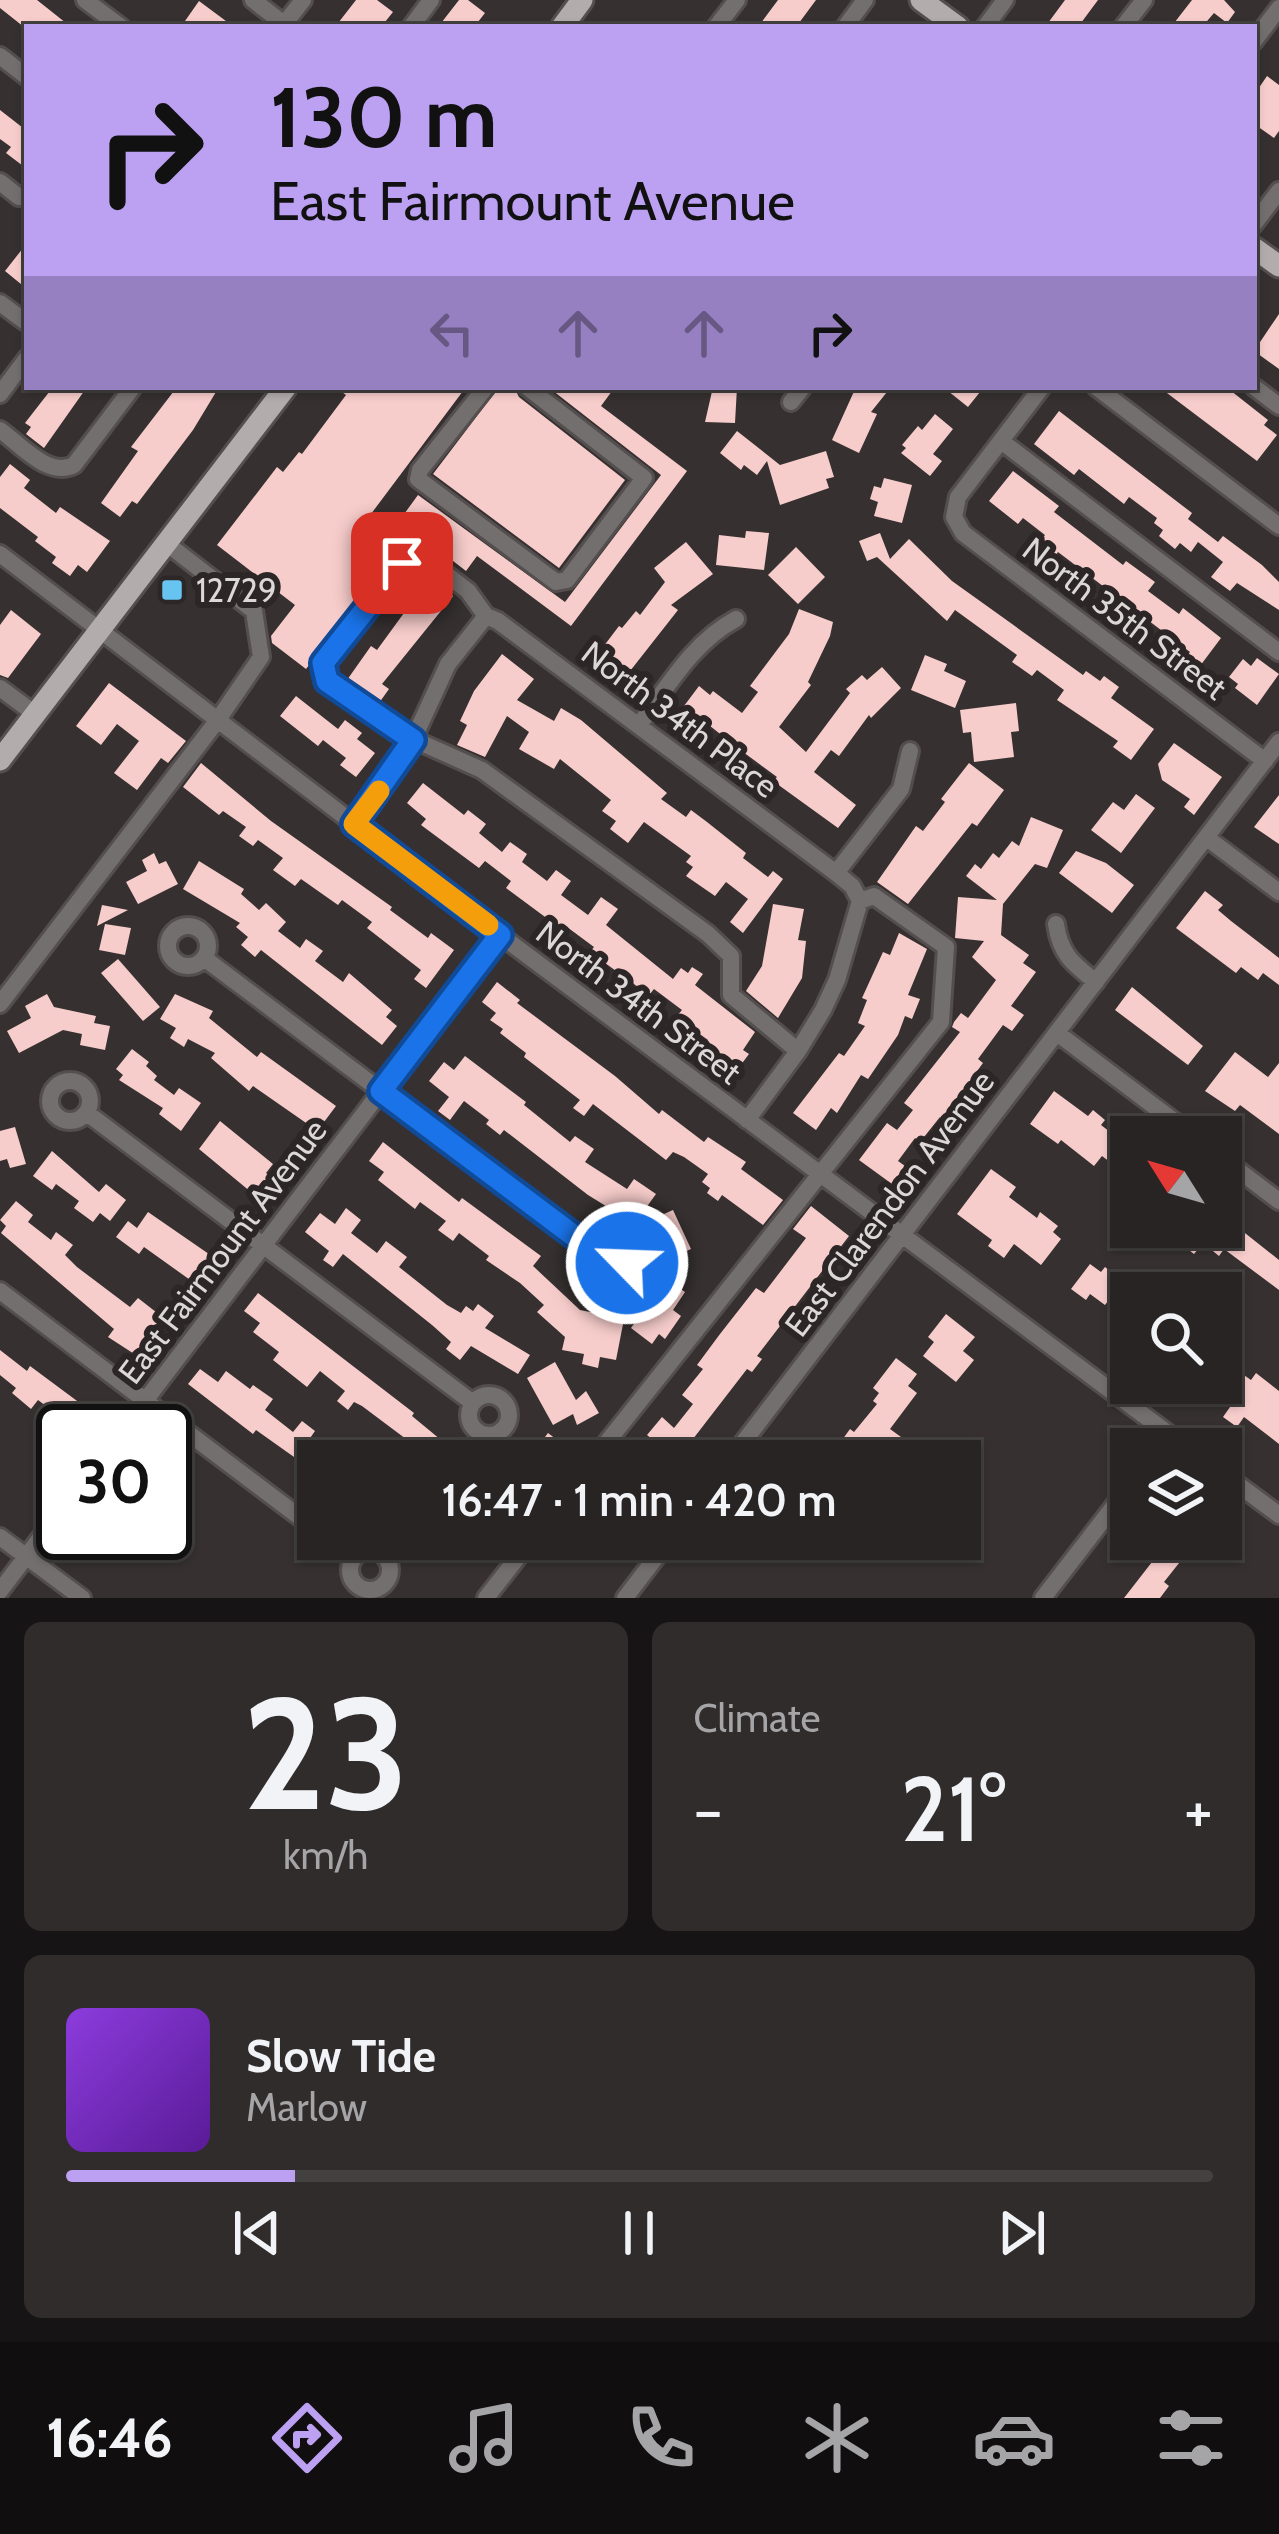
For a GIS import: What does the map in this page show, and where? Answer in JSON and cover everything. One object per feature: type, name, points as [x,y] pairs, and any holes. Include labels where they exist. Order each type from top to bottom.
[{"type":"main road","points":[[921,0],[954,24]]},
{"type":"main road","points":[[0,760],[284,390]]},
{"type":"street","points":[[85,0],[117,24]]},
{"type":"street","points":[[253,0],[282,24]]},
{"type":"street","points":[[284,24],[303,0]]},
{"type":"street","points":[[718,24],[737,0]]},
{"type":"street","points":[[1125,24],[1144,0]]},
{"type":"street","points":[[1257,37],[1279,8]]},
{"type":"street","points":[[0,56],[24,75]]},
{"type":"street","points":[[1257,220],[1279,191]]},
{"type":"street","points":[[0,394],[24,362]]},
{"type":"street","points":[[0,430],[51,468],[63,470],[74,465],[131,390]]},
{"type":"street","points":[[484,390],[420,470],[418,479],[556,582],[567,580],[635,496],[644,478],[530,390]]},
{"type":"street","points":[[1040,390],[1001,441],[1279,652]]},
{"type":"street","points":[[1100,390],[1279,526]]},
{"type":"street","name":"North 35th Street","points":[[1001,441],[958,496],[954,517],[962,532],[1265,761]]},
{"type":"street","points":[[0,1004],[261,657],[254,611],[166,543]]},
{"type":"street","name":"North 34th Street","points":[[0,554],[902,1235],[1145,1428]]},
{"type":"street","name":"North 34th Place","points":[[413,740],[327,681],[323,663],[402,563],[419,554],[468,591],[486,616],[836,873],[852,886],[860,901]]},
{"type":"street","points":[[354,824],[413,740],[448,664],[486,616]]},
{"type":"street","points":[[639,725],[698,646],[712,632],[736,620]]},
{"type":"street","points":[[0,688],[35,714]]},
{"type":"street","points":[[413,740],[482,770],[708,934],[731,956],[731,995],[798,1051]]},
{"type":"street","name":"East Clarendon Avenue","points":[[745,1440],[1279,742]]},
{"type":"street","points":[[836,873],[901,789],[910,751]]},
{"type":"street","points":[[1207,838],[1279,892]]},
{"type":"street","points":[[608,1440],[941,1022],[946,946],[874,896],[860,901],[837,980],[798,1051],[746,1120]]},
{"type":"street","points":[[1056,924],[1066,958],[1096,982]]},
{"type":"street","name":"East Fairmount Avenue","points":[[143,1404],[500,935]]},
{"type":"street","points":[[204,958],[590,1248]]},
{"type":"street","points":[[1057,1033],[1167,1116]]},
{"type":"street","points":[[87,1113],[472,1403]]},
{"type":"street","points":[[1242,1173],[1279,1201]]},
{"type":"street","points":[[0,1291],[297,1515]]},
{"type":"street","points":[[1242,1488],[1279,1515]]},
{"type":"street","points":[[1043,1598],[1110,1511]]},
{"type":"street","points":[[0,1537],[82,1598]]},
{"type":"street","points":[[0,1591],[36,1543]]},
{"type":"street","points":[[486,1598],[516,1560]]},
{"type":"street","points":[[625,1598],[654,1560]]},
{"type":"building","points":[[0,0],[37,0],[67,24],[24,27],[0,8]]},
{"type":"building","points":[[356,0],[377,0],[393,12],[383,24],[337,24]]},
{"type":"building","points":[[459,0],[468,0],[485,13],[476,24],[440,24]]},
{"type":"building","points":[[778,0],[816,0],[798,24],[760,24]]},
{"type":"building","points":[[1065,0],[1098,0],[1080,24],[1047,24]]},
{"type":"building","points":[[1192,0],[1224,0],[1235,12],[1227,23],[1214,13],[1205,24],[1173,24]]},
{"type":"building","points":[[199,1],[230,24],[190,24],[185,21]]},
{"type":"building","points":[[1267,76],[1279,85],[1279,131],[1274,138],[1257,126],[1257,91]]},
{"type":"building","points":[[0,110],[24,129],[24,167],[6,153],[11,147],[0,139]]},
{"type":"building","points":[[24,247],[24,287],[5,271]]},
{"type":"building","points":[[1279,314],[1279,369],[1257,353]]},
{"type":"building","points":[[51,390],[85,390],[44,448],[26,434],[31,427],[25,423]]},
{"type":"building","points":[[175,390],[217,390],[137,504],[132,501],[120,517],[101,503],[138,451],[131,447]]},
{"type":"building","points":[[339,390],[464,390],[359,530],[380,547],[418,495],[565,602],[661,475],[552,390],[613,390],[601,406],[687,471],[571,626],[477,556],[466,571],[426,540],[411,543],[405,539],[306,669],[272,643],[271,636],[295,605],[217,545],[277,467],[283,472],[302,454],[346,395]]},
{"type":"building","points":[[497,390],[516,390],[625,480],[559,568],[433,474]]},
{"type":"building","points":[[712,390],[737,390],[735,423],[705,422]]},
{"type":"building","points":[[855,390],[889,390],[871,412],[877,414],[859,453],[832,440]]},
{"type":"building","points":[[947,390],[982,390],[968,407]]},
{"type":"building","points":[[1163,390],[1230,390],[1268,420],[1264,425],[1277,435],[1257,461]]},
{"type":"building","points":[[1059,411],[1192,513],[1188,519],[1218,542],[1223,536],[1262,565],[1279,582],[1279,610],[1237,583],[1230,591],[1211,577],[1223,562],[1198,542],[1191,552],[1180,543],[1175,549],[1159,536],[1163,530],[1154,523],[1157,518],[1129,497],[1124,504],[1079,469],[1074,475],[1034,444]]},
{"type":"building","points":[[935,414],[953,429],[933,454],[942,461],[930,476],[901,453],[918,426],[922,430]]},
{"type":"building","points":[[737,431],[780,465],[826,451],[834,477],[826,479],[829,488],[780,505],[767,461],[757,475],[744,465],[741,470],[720,453]]},
{"type":"building","points":[[10,464],[30,480],[24,488],[56,513],[60,507],[110,541],[87,572],[78,565],[70,576],[52,563],[56,557],[35,541],[38,537],[0,508],[0,477]]},
{"type":"building","points":[[1013,471],[1059,506],[1054,512],[1123,565],[1126,561],[1155,582],[1148,591],[1179,614],[1183,608],[1221,638],[1197,670],[1184,660],[1190,652],[1058,552],[1053,559],[1036,547],[1045,535],[1023,518],[1018,524],[989,501]]},
{"type":"building","points":[[884,478],[912,485],[902,523],[874,516],[878,502],[870,499],[874,486],[881,488]]},
{"type":"building","points":[[746,531],[769,533],[764,570],[716,565],[719,535],[745,538]]},
{"type":"building","points":[[880,533],[890,559],[909,539],[952,581],[1083,675],[1086,671],[1100,681],[1104,676],[1119,687],[1111,698],[1154,729],[1131,760],[1113,747],[1118,741],[1057,700],[1064,690],[1037,670],[1032,676],[1012,662],[1017,655],[955,610],[947,621],[877,557],[867,561],[859,541]]},
{"type":"building","points":[[686,542],[713,574],[671,605],[678,610],[623,680],[594,659],[619,626],[636,611],[640,615],[665,582],[654,568]]},
{"type":"building","points":[[796,547],[825,577],[798,604],[768,575]]},
{"type":"building","points":[[437,583],[453,596],[382,684],[389,689],[379,703],[347,680],[371,646],[377,650],[420,591],[427,596]]},
{"type":"building","points":[[799,609],[833,622],[808,682],[811,685],[779,727],[806,752],[850,693],[846,689],[862,675],[867,680],[882,667],[901,688],[871,718],[869,715],[839,756],[831,750],[814,772],[856,805],[838,828],[773,781],[777,777],[739,749],[736,753],[721,742],[724,737],[700,718],[697,722],[681,710],[699,686],[742,713],[758,692],[750,686],[789,634]]},
{"type":"building","points":[[11,610],[41,634],[8,678],[0,675],[0,625]]},
{"type":"building","points":[[502,654],[534,679],[517,700],[554,721],[561,708],[581,720],[667,793],[661,799],[686,817],[691,810],[746,853],[743,858],[768,877],[773,871],[783,879],[743,933],[730,922],[748,899],[726,882],[715,896],[686,876],[693,867],[686,862],[691,856],[644,822],[628,843],[610,829],[616,821],[602,811],[611,800],[560,759],[554,769],[519,749],[529,732],[507,716],[485,757],[457,745],[467,725],[460,721],[474,691]]},
{"type":"building","points":[[925,655],[947,664],[944,671],[966,681],[955,708],[911,690]]},
{"type":"building","points":[[1257,658],[1279,674],[1257,705],[1229,677],[1243,659],[1251,666]]},
{"type":"building","points":[[109,683],[186,741],[168,763],[161,758],[137,790],[114,773],[139,741],[117,724],[101,745],[76,726]]},
{"type":"building","points":[[296,696],[338,729],[345,720],[362,733],[357,739],[375,753],[356,777],[340,765],[346,758],[323,740],[318,746],[280,716]]},
{"type":"building","points":[[1016,703],[1019,731],[1011,732],[1014,757],[974,762],[971,732],[963,733],[960,710]]},
{"type":"building","points":[[1174,743],[1222,777],[1194,815],[1184,807],[1190,799],[1162,780],[1158,764]]},
{"type":"building","points":[[201,763],[390,910],[428,938],[431,933],[454,950],[426,988],[414,979],[421,970],[367,928],[372,922],[301,879],[295,886],[273,870],[283,858],[258,840],[253,846],[239,836],[246,827],[223,811],[219,815],[183,787]]},
{"type":"building","points":[[969,763],[1004,790],[908,904],[877,882],[916,826],[923,831]]},
{"type":"building","points":[[423,783],[464,815],[468,810],[486,824],[479,833],[502,852],[510,842],[527,854],[522,862],[547,881],[556,870],[571,881],[561,895],[588,915],[601,897],[618,909],[606,925],[673,979],[681,968],[688,973],[692,967],[703,974],[695,985],[755,1032],[743,1050],[749,1054],[737,1070],[704,1046],[708,1040],[676,1017],[682,1010],[654,989],[649,995],[590,952],[594,947],[506,888],[511,881],[485,861],[479,868],[421,825],[426,819],[407,803]]},
{"type":"building","points":[[1136,794],[1155,808],[1121,853],[1091,830],[1113,802],[1124,810]]},
{"type":"building","points":[[1279,795],[1279,844],[1254,827]]},
{"type":"building","points":[[1031,817],[1063,830],[1047,868],[1035,864],[1003,904],[1001,935],[1029,955],[1023,963],[1036,972],[1011,1006],[1024,1015],[1012,1031],[1003,1025],[950,1108],[954,1111],[945,1122],[940,1117],[920,1142],[915,1138],[898,1161],[905,1166],[892,1184],[859,1160],[887,1123],[897,1130],[913,1110],[904,1103],[960,1032],[952,1027],[954,1022],[961,1013],[968,1018],[996,980],[972,957],[984,941],[955,938],[958,897],[997,900],[966,876],[975,864],[981,869],[993,853],[999,858],[1012,841],[1019,846]]},
{"type":"building","points":[[1076,851],[1106,863],[1134,885],[1112,913],[1059,873]]},
{"type":"building","points":[[154,853],[159,864],[166,861],[178,884],[138,904],[126,882],[147,871],[142,860]]},
{"type":"building","points":[[199,861],[244,889],[241,894],[259,910],[266,903],[286,922],[278,931],[300,948],[306,939],[323,951],[315,961],[343,982],[349,973],[392,1010],[386,1017],[397,1026],[382,1045],[261,950],[255,957],[241,945],[248,937],[236,927],[240,923],[183,889]]},
{"type":"building","points":[[1205,891],[1223,905],[1218,910],[1279,958],[1279,985],[1263,973],[1258,980],[1241,967],[1236,973],[1176,928]]},
{"type":"building","points":[[773,904],[804,909],[798,940],[806,941],[802,978],[778,1018],[746,991],[762,966]]},
{"type":"building","points":[[102,905],[128,910],[97,926]]},
{"type":"building","points":[[105,924],[131,928],[125,955],[99,950]]},
{"type":"building","points":[[899,933],[927,949],[908,995],[920,999],[912,1019],[905,1016],[868,1079],[861,1075],[837,1113],[831,1108],[816,1130],[793,1113],[865,1026],[858,1023],[867,1000],[862,998],[883,952],[890,955]]},
{"type":"building","points":[[118,959],[160,1007],[143,1021],[101,973]]},
{"type":"building","points":[[497,982],[520,1000],[517,1003],[659,1114],[662,1110],[704,1142],[708,1137],[746,1162],[741,1169],[783,1200],[763,1225],[722,1195],[718,1201],[707,1193],[710,1188],[702,1182],[708,1174],[684,1157],[673,1152],[666,1160],[593,1104],[584,1116],[573,1108],[580,1100],[524,1057],[526,1053],[490,1020],[496,1013],[482,1002]]},
{"type":"building","points":[[1132,987],[1203,1046],[1188,1065],[1115,1010]]},
{"type":"building","points":[[47,994],[54,1007],[96,1016],[94,1023],[110,1026],[105,1050],[80,1045],[82,1034],[63,1030],[19,1053],[7,1031],[31,1018],[25,1006]]},
{"type":"building","points":[[175,994],[213,1011],[209,1018],[257,1057],[261,1052],[336,1106],[321,1126],[313,1120],[309,1125],[253,1086],[249,1091],[211,1058],[215,1053],[188,1039],[184,1047],[170,1038],[176,1028],[160,1019]]},
{"type":"building","points":[[132,1049],[149,1062],[146,1066],[157,1076],[154,1080],[174,1095],[179,1088],[201,1103],[181,1131],[159,1114],[163,1108],[119,1080],[123,1075],[116,1069]]},
{"type":"building","points":[[1235,1052],[1268,1077],[1279,1063],[1279,1134],[1240,1105],[1235,1111],[1205,1091]]},
{"type":"building","points":[[465,1056],[570,1142],[575,1136],[594,1149],[585,1162],[627,1189],[634,1179],[656,1194],[638,1219],[626,1210],[622,1216],[588,1195],[504,1130],[500,1135],[464,1101],[450,1120],[438,1111],[449,1097],[429,1081],[444,1062],[454,1070]]},
{"type":"building","points":[[1054,1091],[1088,1116],[1093,1110],[1105,1120],[1101,1125],[1110,1132],[1110,1162],[1102,1156],[1094,1166],[1061,1140],[1058,1144],[1030,1124]]},
{"type":"building","points":[[220,1121],[273,1164],[266,1173],[278,1183],[263,1202],[199,1149]]},
{"type":"building","points":[[15,1127],[26,1164],[10,1168],[7,1159],[0,1161],[0,1131]]},
{"type":"building","points":[[383,1142],[459,1202],[462,1198],[541,1256],[533,1266],[580,1310],[624,1319],[616,1360],[600,1357],[598,1368],[582,1364],[584,1354],[562,1350],[565,1337],[537,1312],[544,1305],[459,1233],[453,1241],[438,1230],[446,1221],[420,1202],[415,1209],[378,1180],[384,1172],[369,1161]]},
{"type":"building","points":[[52,1151],[99,1192],[106,1184],[126,1200],[110,1221],[100,1213],[93,1222],[74,1208],[79,1201],[56,1184],[52,1190],[33,1176]]},
{"type":"building","points":[[991,1169],[1016,1187],[1009,1197],[1037,1218],[1040,1212],[1058,1226],[1053,1232],[1061,1239],[1041,1265],[1014,1244],[1004,1258],[988,1246],[992,1240],[957,1214]]},
{"type":"building","points":[[16,1201],[33,1215],[28,1222],[51,1240],[56,1232],[73,1245],[65,1255],[77,1267],[130,1307],[138,1298],[170,1323],[142,1359],[108,1337],[114,1329],[1,1233],[6,1226],[0,1220]]},
{"type":"building","points":[[811,1206],[849,1236],[757,1356],[762,1359],[752,1372],[747,1369],[692,1440],[653,1440],[647,1435],[662,1417],[674,1428],[693,1404],[682,1395],[703,1369],[697,1365],[756,1288],[764,1293],[806,1238],[793,1229]]},
{"type":"building","points":[[346,1208],[361,1220],[351,1233],[377,1253],[386,1241],[407,1257],[399,1267],[447,1305],[461,1313],[466,1306],[473,1311],[478,1304],[494,1316],[485,1328],[530,1355],[518,1374],[471,1346],[460,1360],[446,1349],[451,1342],[343,1254],[333,1267],[323,1260],[329,1251],[305,1232],[320,1213],[335,1224]]},
{"type":"building","points":[[673,1210],[691,1249],[665,1261],[646,1222]]},
{"type":"building","points":[[148,1212],[219,1261],[200,1287],[144,1247],[139,1254],[116,1237],[128,1221],[137,1228]]},
{"type":"building","points":[[1242,1231],[1279,1260],[1279,1290],[1224,1249],[1219,1256],[1209,1248],[1242,1248]]},
{"type":"building","points":[[1090,1264],[1111,1272],[1110,1298],[1105,1305],[1071,1289]]},
{"type":"building","points":[[666,1279],[685,1292],[673,1310],[681,1316],[665,1339],[659,1334],[652,1344],[631,1328]]},
{"type":"building","points":[[258,1293],[414,1413],[441,1440],[407,1440],[362,1406],[354,1402],[348,1410],[337,1401],[345,1391],[320,1371],[307,1387],[273,1360],[279,1352],[253,1332],[260,1323],[244,1311]]},
{"type":"building","points":[[946,1314],[975,1337],[963,1351],[974,1360],[956,1382],[923,1356],[934,1342],[928,1337]]},
{"type":"building","points":[[0,1350],[81,1404],[38,1400],[31,1409],[0,1375]]},
{"type":"building","points":[[896,1358],[917,1374],[908,1386],[917,1393],[890,1429],[905,1440],[842,1440],[877,1404],[873,1401],[879,1393],[873,1388]]},
{"type":"building","points":[[555,1362],[576,1400],[586,1391],[599,1413],[577,1425],[573,1414],[553,1425],[527,1378]]},
{"type":"building","points":[[200,1369],[218,1382],[226,1371],[273,1399],[265,1410],[293,1432],[302,1421],[315,1431],[309,1440],[297,1440],[297,1459],[256,1430],[253,1434],[188,1384]]},
{"type":"building","points":[[1256,1373],[1279,1391],[1279,1444],[1244,1417],[1237,1427],[1223,1417],[1230,1407],[1226,1404],[1242,1404],[1242,1374],[1251,1380]]},
{"type":"building","points":[[1154,1560],[1181,1560],[1164,1582],[1169,1586],[1160,1598],[1124,1598]]},
{"type":"slow traffic","points":[[379,791],[354,824],[488,925]]},
{"type":"place","name":"12729","points":[[172,590]]},
{"type":"route","points":[[402,563],[323,663],[327,681],[413,740],[354,824],[500,935],[381,1091],[590,1248],[601,1240],[620,1245],[627,1263]]}]
